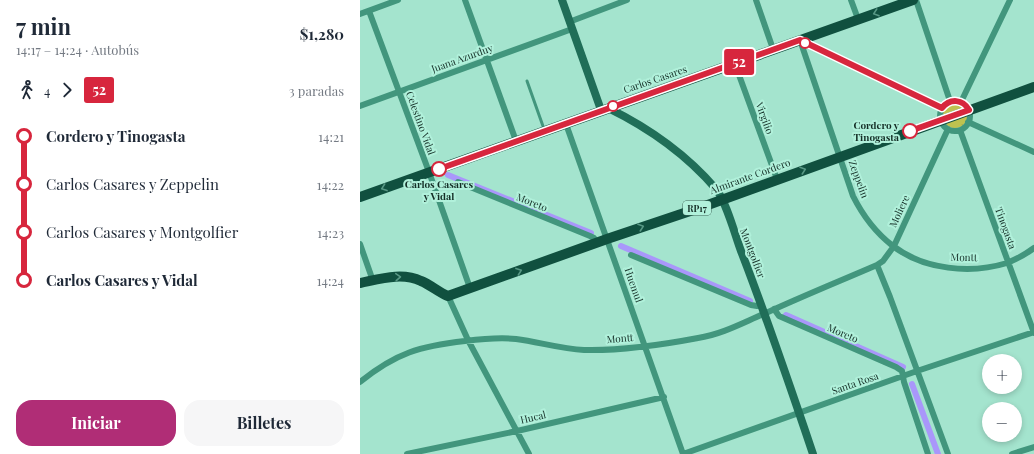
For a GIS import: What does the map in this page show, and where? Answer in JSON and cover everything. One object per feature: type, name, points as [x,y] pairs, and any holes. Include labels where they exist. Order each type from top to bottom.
[{"type":"main road","name":"Carlos Casares","points":[[360,197],[913,0]]},
{"type":"main road","name":"Almirante Cordero","points":[[448,296],[597,242],[705,206],[1034,87]]},
{"type":"main road","points":[[360,283],[395,277],[412,277],[448,296]]},
{"type":"street","points":[[360,14],[398,0]]},
{"type":"street","points":[[465,0],[516,141]]},
{"type":"street","points":[[562,0],[570,26],[604,109]]},
{"type":"street","name":"Juana Azurduy","points":[[360,106],[486,60],[570,26],[626,0]]},
{"type":"street","points":[[756,0],[773,49]]},
{"type":"street","points":[[851,0],[858,19]]},
{"type":"street","points":[[916,0],[950,101]]},
{"type":"street","points":[[962,102],[1010,0]]},
{"type":"street","name":"Celestino Vidal","points":[[368,11],[429,172],[470,288]]},
{"type":"street","points":[[800,40],[942,108]]},
{"type":"street","name":"Zeppelin","points":[[800,40],[848,183],[859,208],[874,228],[894,246]]},
{"type":"street","name":"Virgilio","points":[[735,64],[777,179]]},
{"type":"street","points":[[950,101],[962,102],[969,110],[970,114],[968,122],[960,130],[954,131],[948,129],[940,120],[942,108],[950,101]]},
{"type":"street","name":"Montgolfier","points":[[604,109],[648,129],[678,152],[716,190],[721,199],[765,313],[813,454]]},
{"type":"street","points":[[968,122],[1034,152]]},
{"type":"street","name":"Huemul","points":[[566,124],[683,454]]},
{"type":"street","name":"Moliere","points":[[877,265],[883,261],[894,246],[948,129]]},
{"type":"street","name":"Tinogasta","points":[[960,130],[1034,333]]},
{"type":"street","name":"Moreto","points":[[458,182],[590,236],[597,242]]},
{"type":"street","points":[[360,244],[373,281]]},
{"type":"street","name":"Montt","points":[[894,246],[916,259],[948,267],[985,267],[1008,262],[1034,248]]},
{"type":"street","points":[[631,255],[751,305],[757,306],[761,304]]},
{"type":"street","points":[[877,265],[948,454]]},
{"type":"street","name":"Montt","points":[[360,382],[382,366],[411,351],[434,345],[468,340],[495,338],[514,339],[584,350],[617,350],[709,336],[738,326],[877,265]]},
{"type":"street","points":[[448,296],[468,340],[530,454]]},
{"type":"street","name":"Moreto","points":[[774,309],[779,316],[896,367],[902,371],[903,376]]},
{"type":"street","name":"Santa Rosa","points":[[683,454],[916,371],[1034,333]]},
{"type":"street","points":[[903,376],[928,454]]},
{"type":"street","name":"Hucal","points":[[407,454],[517,431],[664,397]]},
{"type":"street","points":[[1012,454],[1034,447]]},
{"type":"lane","points":[[527,81],[545,131]]},
{"type":"green space","points":[[953,102],[961,103],[967,109],[942,118],[944,108]]},
{"type":"green space","points":[[968,112],[966,122],[959,127],[951,127],[943,121]]},
{"type":"waterway","points":[[448,175],[591,233]]},
{"type":"waterway","points":[[621,246],[750,301]]},
{"type":"waterway","points":[[786,315],[903,367]]},
{"type":"waterway","points":[[912,384],[938,454]]},
{"type":"bus line","name":"52","points":[[439,169],[800,40],[942,108],[950,101],[954,100],[965,104],[969,110],[910,131]]},
{"type":"place","name":"Cordero y Tinogasta","points":[[910,131]]},
{"type":"place","name":"Carlos Casares y Vidal","points":[[439,169]]}]
